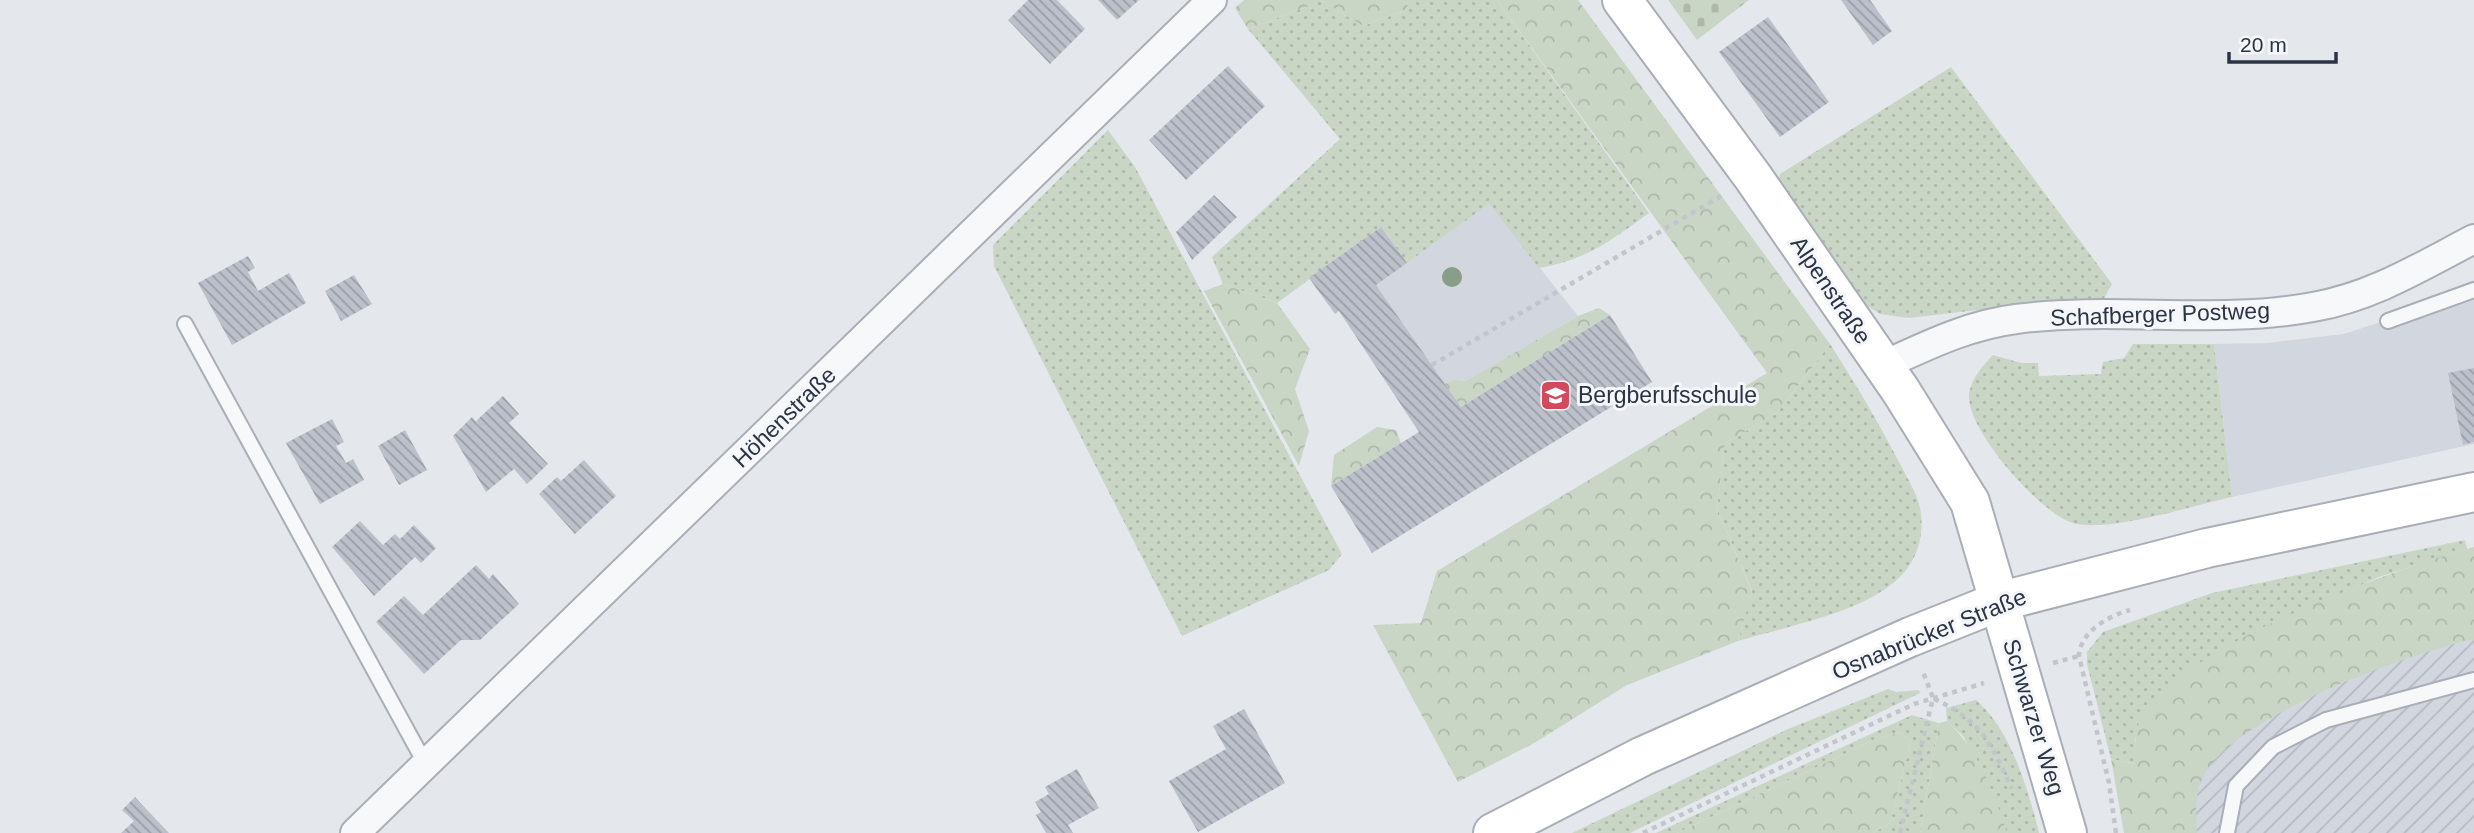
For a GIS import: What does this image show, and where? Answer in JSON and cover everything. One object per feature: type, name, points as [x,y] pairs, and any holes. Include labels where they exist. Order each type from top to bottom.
[{"type":"main road","name":"Alpenstraße","points":[[1622,0],[1753,177],[1944,457],[1970,502],[1998,602]]},
{"type":"main road","name":"Osnabrücker Straße","points":[[1493,833],[1643,756],[1910,637],[1998,602],[2207,548],[2474,492]]},
{"type":"main road","name":"Schwarzer Weg","points":[[1998,602],[2067,833]]},
{"type":"street","name":"Höhenstraße","points":[[355,833],[1212,0]]},
{"type":"street","name":"Schafberger Postweg","points":[[1882,366],[1960,331],[2016,319],[2080,315],[2241,316],[2314,307],[2379,289],[2474,239]]},
{"type":"lane","points":[[2388,321],[2474,290]]},
{"type":"lane","points":[[185,324],[426,765]]},
{"type":"lane","points":[[2227,833],[2236,786],[2273,747],[2326,720],[2474,680]]},
{"type":"path","points":[[1432,365],[1753,177]]},
{"type":"path","points":[[2116,833],[2109,783],[2079,656],[2080,644],[2089,633],[2121,612]]},
{"type":"path","points":[[1900,833],[1933,698]]},
{"type":"path","points":[[1643,833],[1914,704],[1933,698],[1963,712],[1983,734],[1998,759],[2017,802]]},
{"type":"shaded area","points":[[1489,204],[1578,316],[1465,381],[1454,379],[1445,384],[1376,285]]},
{"type":"shaded area","points":[[2474,280],[2474,444],[2232,497],[2214,344],[2267,343],[2344,334],[2393,318]]},
{"type":"shaded area","points":[[2474,547],[2474,833],[2144,833],[2163,691]]},
{"type":"green space","points":[[1244,0],[1407,0],[1408,9],[1363,26],[1322,1],[1248,29],[1235,8]]},
{"type":"green space","points":[[1407,0],[1497,0],[1649,213],[1585,254],[1539,268],[1489,204],[1407,263],[1381,227],[1277,303],[1223,284],[1212,257],[1340,139],[1248,29],[1322,1],[1363,26],[1408,9]]},
{"type":"green space","points":[[1497,0],[1578,0],[1830,344],[1777,413],[1725,443],[1717,508],[1752,592],[1738,641],[1627,685],[1536,742],[1458,782],[1373,625],[1421,623],[1437,571],[1767,373]]},
{"type":"green space","points":[[1668,0],[1749,0],[1697,40]]},
{"type":"green space","points":[[1951,67],[2112,284],[2103,300],[2013,306],[1908,318],[1880,314],[1858,300],[1777,187],[1780,174]]},
{"type":"green space","points":[[1108,130],[1135,167],[1342,554],[1329,570],[1182,636],[994,266],[993,245]]},
{"type":"green space","points":[[1223,284],[1277,303],[1310,349],[1295,389],[1309,431],[1299,466],[1204,291]]},
{"type":"green space","points":[[1599,308],[1610,315],[1461,407],[1445,384],[1454,379],[1465,381],[1578,316]]},
{"type":"green space","points":[[1830,344],[1858,388],[1914,491],[1921,520],[1916,553],[1905,572],[1873,597],[1836,613],[1738,641],[1752,591],[1717,508],[1725,443],[1777,413]]},
{"type":"green space","points":[[2133,344],[2214,344],[2232,497],[2126,522],[2085,525],[2070,522],[2040,502],[2023,486],[1992,448],[1972,411],[1969,396],[1972,384],[1993,355],[2021,363],[2038,363],[2039,376],[2101,374],[2103,362],[2124,358]]},
{"type":"green space","points":[[1377,427],[1396,430],[1401,443],[1331,486],[1334,455]]},
{"type":"green space","points":[[2465,540],[2467,549],[2379,577],[2274,623],[2191,670],[2135,739],[2135,764],[2111,759],[2087,664],[2087,652],[2103,632],[2212,593]]},
{"type":"green space","points":[[2474,547],[2474,639],[2408,658],[2326,690],[2250,731],[2222,753],[2204,775],[2197,796],[2197,833],[2124,833],[2111,759],[2135,764],[2138,724],[2144,712],[2169,686],[2205,660],[2296,612],[2394,573]]},
{"type":"green space","points":[[1888,689],[1896,692],[1919,690],[1920,693],[1630,833],[1572,833],[1788,729]]},
{"type":"green space","points":[[1976,700],[1999,727],[2008,744],[2023,779],[2039,833],[2007,833],[1964,737],[1947,721],[1946,708]]},
{"type":"green space","points":[[1912,715],[1939,723],[1920,833],[1873,833],[1890,823],[1911,741],[1899,732],[1874,740],[1677,833],[1656,833]]},
{"type":"green space","points":[[1947,721],[1977,759],[1991,787],[2007,833],[1920,833],[1939,723]]},
{"type":"green space","points":[[1899,732],[1911,741],[1890,823],[1873,833],[1677,833],[1874,740]]},
{"type":"building","points":[[1028,0],[1057,0],[1085,29],[1050,64],[1008,20]]},
{"type":"building","points":[[1098,0],[1139,0],[1117,20]]},
{"type":"building","points":[[1841,0],[1870,0],[1892,31],[1873,45]]},
{"type":"building","points":[[1768,17],[1829,102],[1780,137],[1719,52]]},
{"type":"building","points":[[1228,66],[1265,106],[1186,180],[1149,140]]},
{"type":"building","points":[[1214,195],[1237,217],[1192,260],[1176,232]]},
{"type":"building","name":"Bergberufsschule","points":[[1381,227],[1407,263],[1376,285],[1461,407],[1610,315],[1652,382],[1372,553],[1331,486],[1419,432],[1339,311],[1335,314],[1309,278]]},
{"type":"building","points":[[248,256],[255,268],[248,272],[258,291],[289,273],[306,303],[232,345],[198,283]]},
{"type":"building","points":[[354,275],[372,304],[341,321],[325,291]]},
{"type":"building","points":[[2474,368],[2474,442],[2463,445],[2448,373]]},
{"type":"building","points":[[503,396],[519,414],[509,423],[548,464],[527,484],[514,469],[486,492],[453,436],[472,417],[482,429],[476,421]]},
{"type":"building","points":[[332,419],[344,442],[336,446],[346,463],[353,459],[364,480],[320,504],[286,443]]},
{"type":"building","points":[[405,430],[427,470],[399,485],[378,446]]},
{"type":"building","points":[[584,460],[616,496],[575,534],[539,494],[557,477],[561,481]]},
{"type":"building","points":[[360,521],[383,545],[395,534],[400,539],[414,525],[436,548],[421,563],[415,557],[374,596],[332,547]]},
{"type":"building","points":[[476,565],[489,579],[493,574],[519,604],[480,640],[461,640],[424,674],[376,622],[404,596],[423,615]]},
{"type":"building","points":[[1244,709],[1285,783],[1198,832],[1169,781],[1226,749],[1213,726]]},
{"type":"building","points":[[1077,769],[1099,808],[1068,825],[1073,833],[1046,833],[1036,815],[1041,812],[1035,802],[1049,794],[1045,787]]},
{"type":"building","points":[[135,797],[169,833],[121,833],[134,821],[122,810]]},
{"type":"place","name":"Bergberufsschule","points":[[1555,395]]}]
